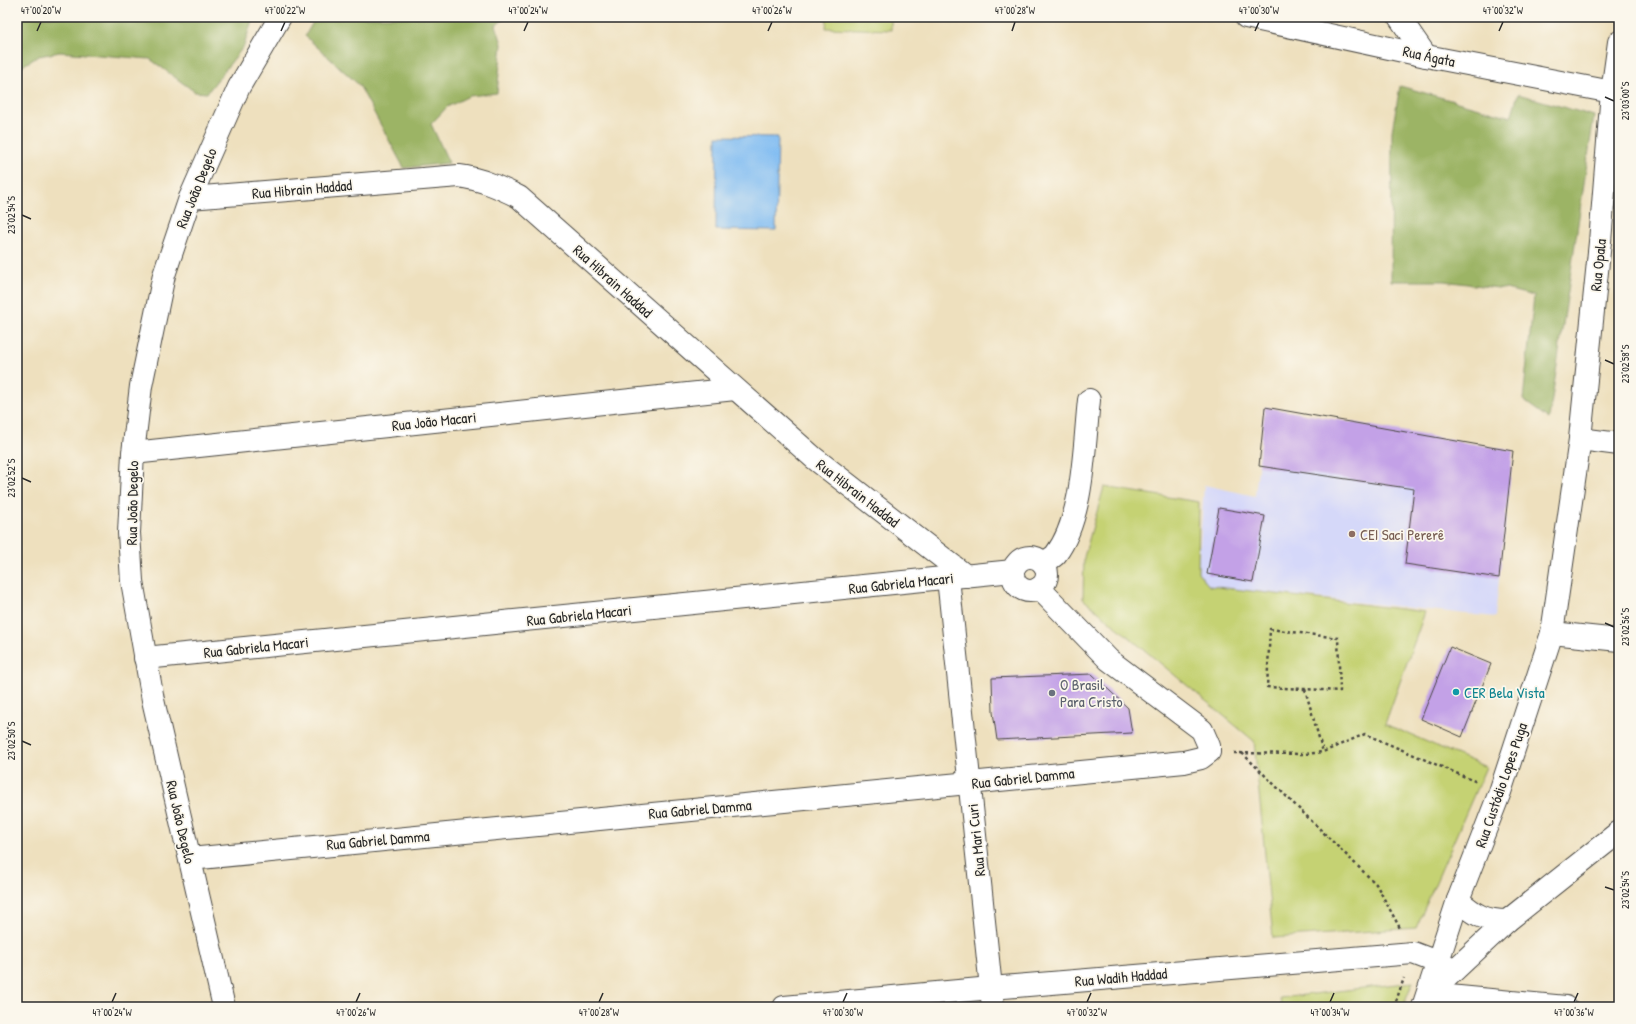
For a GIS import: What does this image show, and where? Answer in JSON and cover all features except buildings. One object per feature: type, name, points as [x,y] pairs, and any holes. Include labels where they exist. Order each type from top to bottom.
[{"type":"street","name":"Rua João Degelo","points":[[224,1007],[153,700],[132,580],[129,533],[133,453],[141,386],[164,275],[190,198],[239,87],[280,17]]},
{"type":"street","name":"Rua Ágata","points":[[1246,17],[1426,56],[1612,92]]},
{"type":"street","points":[[1399,17],[1426,56]]},
{"type":"street","name":"Rua Opala","points":[[1580,439],[1610,243],[1612,92],[1619,42]]},
{"type":"street","name":"Rua Hibrain Haddad","points":[[190,198],[459,176],[476,178],[498,186],[519,197],[814,458],[957,577]]},
{"type":"street","name":"Rua João Macari","points":[[133,453],[735,389]]},
{"type":"street","points":[[1043,562],[1055,555],[1071,528],[1079,494],[1089,400]]},
{"type":"street","points":[[1580,439],[1619,444]]},
{"type":"street","name":"Rua Custódio Lopes Puga","points":[[1426,1001],[1446,966],[1458,900],[1500,792],[1552,632],[1580,439]]},
{"type":"street","points":[[1033,557],[1043,562],[1046,568],[1046,579],[1039,588],[1034,590],[1023,590],[1015,582],[1013,571],[1018,561],[1022,558],[1033,557]]},
{"type":"street","name":"Rua Gabriela Macari","points":[[145,658],[1013,571]]},
{"type":"street","name":"Rua Mari Curi","points":[[957,577],[971,784],[992,998]]},
{"type":"street","points":[[1039,588],[1109,660],[1202,730],[1209,746],[1209,752]]},
{"type":"street","points":[[1552,632],[1619,640]]},
{"type":"street","name":"Rua Gabriel Damma","points":[[190,859],[971,784],[1184,762],[1202,758],[1209,752]]},
{"type":"street","points":[[1446,966],[1507,921],[1619,832]]},
{"type":"street","points":[[1458,900],[1471,912],[1492,921],[1507,921]]},
{"type":"street","name":"Rua Wadih Haddad","points":[[784,1007],[992,998],[1413,953],[1446,966]]},
{"type":"street","points":[[1426,1001],[1566,1007]]},
{"type":"path","points":[[1270,629],[1338,638],[1340,691],[1305,689],[1267,687],[1270,629]]},
{"type":"path","points":[[1305,689],[1323,752]]},
{"type":"path","points":[[1209,752],[1306,754],[1323,752],[1365,734],[1500,792]]},
{"type":"path","points":[[1242,753],[1376,884],[1413,953]]},
{"type":"shaded area","name":"CEI Saci Pererê","points":[[1265,407],[1513,451],[1495,617],[1209,586],[1198,572],[1204,485],[1255,496]]},
{"type":"green space","points":[[17,17],[253,17],[244,46],[207,93],[195,92],[150,59],[60,52],[39,56],[17,69]]},
{"type":"green space","points":[[316,17],[507,17],[496,25],[502,44],[497,93],[469,96],[447,107],[431,124],[449,163],[404,168],[359,85],[305,36]]},
{"type":"green space","points":[[827,17],[891,17],[891,30],[826,28]]},
{"type":"green space","points":[[1400,86],[1511,117],[1518,94],[1594,116],[1549,419],[1523,400],[1534,296],[1506,289],[1444,281],[1391,281],[1392,131]]},
{"type":"green space","points":[[1104,487],[1199,502],[1198,572],[1209,586],[1425,612],[1385,724],[1486,767],[1416,928],[1273,938],[1254,741],[1083,599],[1084,557]]},
{"type":"green space","points":[[1413,982],[1403,1007],[1281,1007],[1280,998]]},
{"type":"water","points":[[717,136],[778,137],[776,231],[716,230]]},
{"type":"place","name":"CEI Saci Pererê","points":[[1352,534]]},
{"type":"place","name":"CER Bela Vista","points":[[1456,692]]},
{"type":"place","name":"O Brasil Para Cristo","points":[[1052,693]]}]
